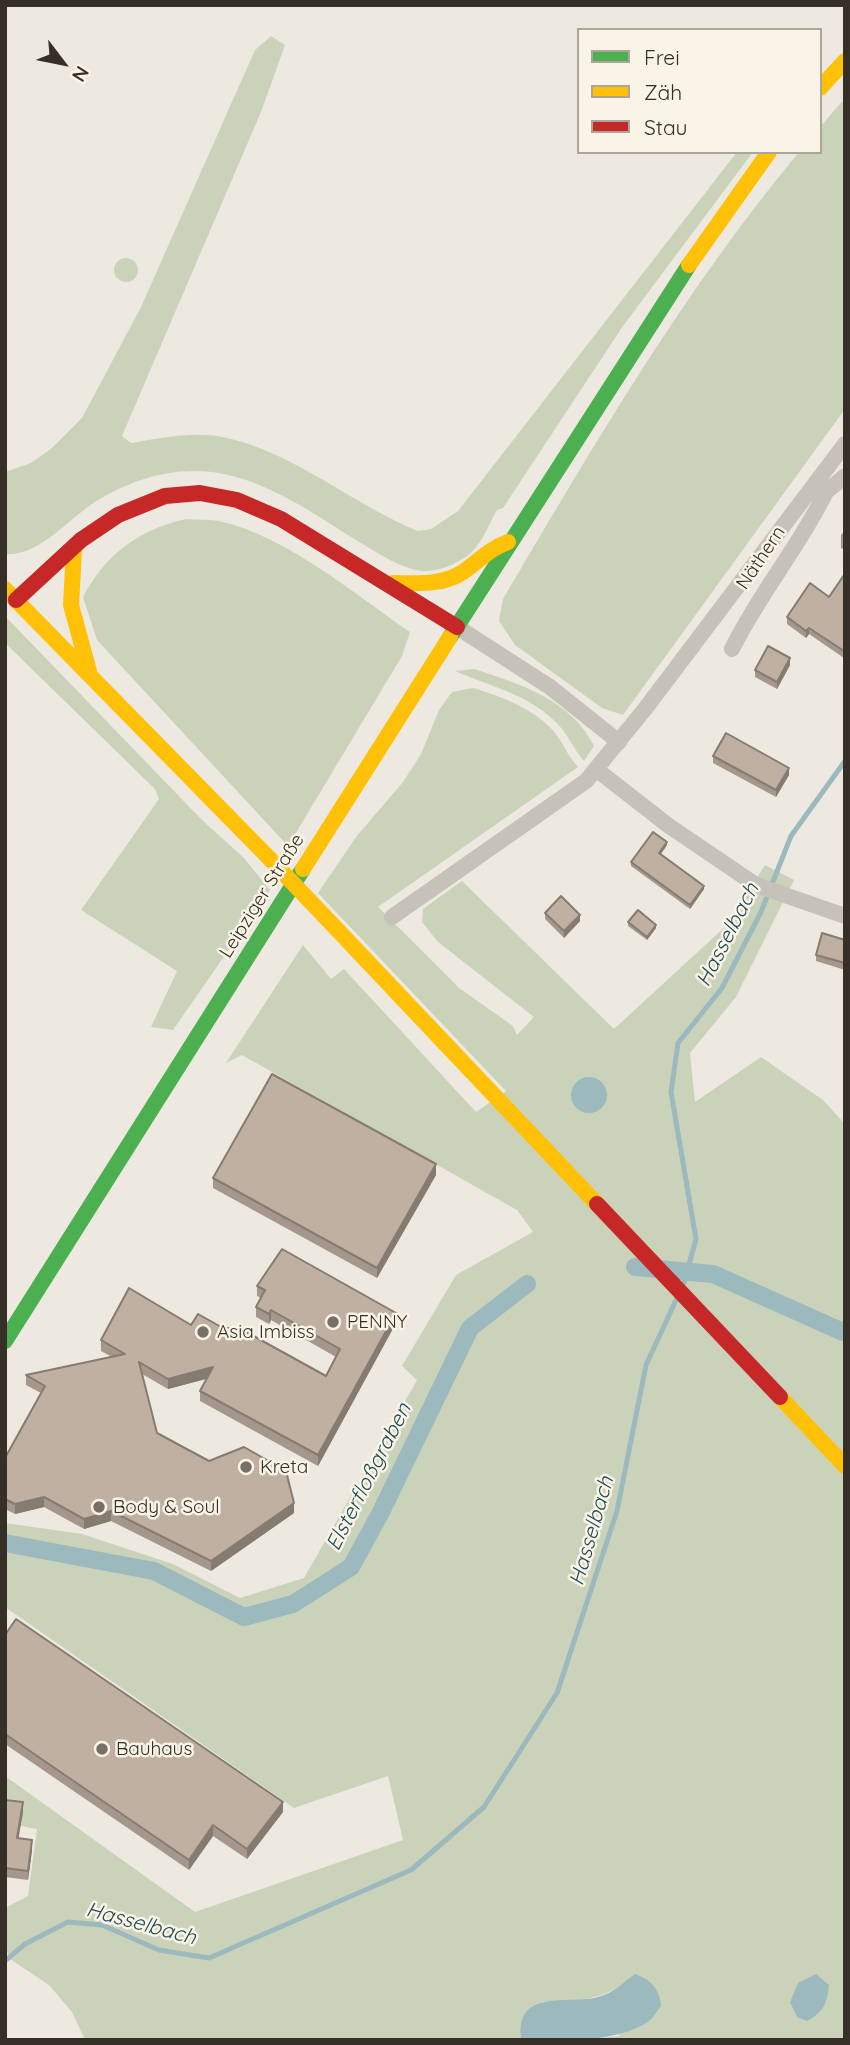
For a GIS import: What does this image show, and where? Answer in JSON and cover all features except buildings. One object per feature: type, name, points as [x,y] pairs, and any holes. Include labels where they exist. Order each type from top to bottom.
[{"type":"main road","points":[[822,86],[845,61]]},
{"type":"main road","name":"Leipziger Straße","points":[[5,1341],[457,627],[552,472],[695,255],[768,154]]},
{"type":"main road","points":[[457,627],[393,583],[261,509],[210,494],[170,495],[142,503],[106,523],[74,550],[11,594],[269,858],[845,1466]]},
{"type":"main road","points":[[393,583],[445,580],[460,573],[486,549],[509,542]]},
{"type":"main road","points":[[74,550],[71,605],[89,673]]},
{"type":"street","points":[[392,916],[577,789],[597,770],[821,487],[845,444]]},
{"type":"street","name":"Näthern","points":[[732,649],[752,609],[792,554],[821,487],[845,476]]},
{"type":"street","points":[[457,627],[550,687],[619,742]]},
{"type":"street","points":[[597,770],[669,826],[756,885],[780,896],[845,916]]},
{"type":"green space","points":[[271,36],[285,45],[261,112],[122,436],[131,443],[177,436],[212,435],[249,444],[299,466],[369,507],[418,531],[431,529],[458,511],[735,154],[752,154],[623,326],[503,508],[497,510],[479,543],[460,561],[434,570],[408,568],[271,490],[232,476],[197,471],[166,473],[122,487],[95,502],[53,536],[30,550],[5,554],[5,472],[31,463],[52,448],[82,418],[141,307],[255,50]]},
{"type":"green space","points":[[845,98],[845,409],[623,715],[602,708],[515,645],[499,621],[503,599],[606,426],[717,258],[797,154],[822,154],[822,125]]},
{"type":"green space","points":[[126,258],[135,261],[138,270],[135,279],[126,282],[117,279],[114,270],[117,261]]},
{"type":"green space","points":[[186,519],[219,521],[269,539],[294,552],[410,632],[402,656],[288,846],[97,640],[83,597],[102,568],[125,546],[153,530]]},
{"type":"green space","points":[[5,616],[202,820],[244,858],[270,890],[173,1030],[151,1027],[177,971],[81,910],[159,799],[155,789],[5,643]]},
{"type":"green space","points":[[474,669],[527,688],[558,705],[584,730],[594,746],[584,761],[562,729],[539,708],[455,671]]},
{"type":"green space","points":[[473,688],[507,700],[539,718],[556,734],[578,767],[378,907],[459,988],[513,1026],[517,1035],[534,1017],[438,942],[422,922],[423,909],[462,881],[614,1029],[727,925],[765,865],[794,880],[736,997],[690,1053],[695,1102],[761,1057],[823,1100],[845,1124],[845,2040],[583,2040],[619,2036],[626,1981],[597,1996],[542,2002],[521,2038],[523,2040],[85,2040],[72,2012],[49,1985],[10,1959],[5,1945],[5,1908],[28,1896],[37,1829],[5,1823],[5,1776],[195,1912],[403,1840],[388,1776],[294,1808],[5,1607],[5,1523],[82,1534],[173,1564],[240,1598],[304,1578],[417,1380],[402,1366],[456,1275],[533,1232],[517,1210],[242,1055],[226,1063],[303,945],[331,979],[344,969],[476,1112],[506,1091],[318,893],[356,837],[403,782],[421,754],[439,710],[452,692]]},
{"type":"water","points":[[589,1077],[602,1082],[607,1095],[602,1108],[589,1113],[576,1108],[571,1095],[576,1082]]},
{"type":"water","points":[[635,1974],[654,1986],[659,1995],[661,2006],[646,2023],[603,2038],[550,2041],[521,2038],[522,2022],[527,2012],[535,2005],[598,1997]]},
{"type":"water","points":[[816,1974],[829,1985],[827,1997],[821,2010],[807,2021],[797,2017],[790,2002],[798,1983]]},
{"type":"waterway","name":"Hasselbach","points":[[684,1283],[696,1239],[671,1092],[678,1043],[722,988],[761,912],[791,836],[845,761]]},
{"type":"waterway","name":"Elsterfloßgraben","points":[[635,1267],[713,1274],[843,1332]]},
{"type":"waterway","name":"Elsterfloßgraben","points":[[5,1543],[154,1571],[244,1617],[293,1604],[351,1567],[381,1512],[470,1328],[527,1284]]},
{"type":"waterway","name":"Hasselbach","points":[[5,1961],[25,1944],[68,1922],[102,1925],[159,1950],[209,1958],[411,1870],[484,1807],[557,1693],[617,1511],[646,1365],[677,1298]]},
{"type":"traffic: fast","points":[[450,637],[689,265]]},
{"type":"traffic: fast","points":[[5,1341],[303,869]]},
{"type":"traffic: slow","points":[[822,86],[845,61]]},
{"type":"traffic: slow","points":[[689,265],[768,154]]},
{"type":"traffic: slow","points":[[393,583],[446,580],[508,542]]},
{"type":"traffic: slow","points":[[74,550],[71,605],[89,671]]},
{"type":"traffic: slow","points":[[5,589],[269,858]]},
{"type":"traffic: slow","points":[[303,869],[450,637]]},
{"type":"traffic: slow","points":[[269,858],[348,941]]},
{"type":"traffic: slow","points":[[348,941],[597,1204]]},
{"type":"traffic: slow","points":[[780,1397],[845,1466]]},
{"type":"traffic: jam","points":[[16,600],[81,540],[118,515],[165,496],[200,493],[237,500],[281,519],[457,627]]},
{"type":"traffic: jam","points":[[597,1204],[780,1397]]},
{"type":"place","name":"PENNY","points":[[333,1322]]},
{"type":"place","name":"Asia Imbiss","points":[[203,1332]]},
{"type":"place","name":"Kreta","points":[[246,1467]]},
{"type":"place","name":"Body & Soul","points":[[99,1507]]},
{"type":"place","name":"Bauhaus","points":[[102,1749]]}]
